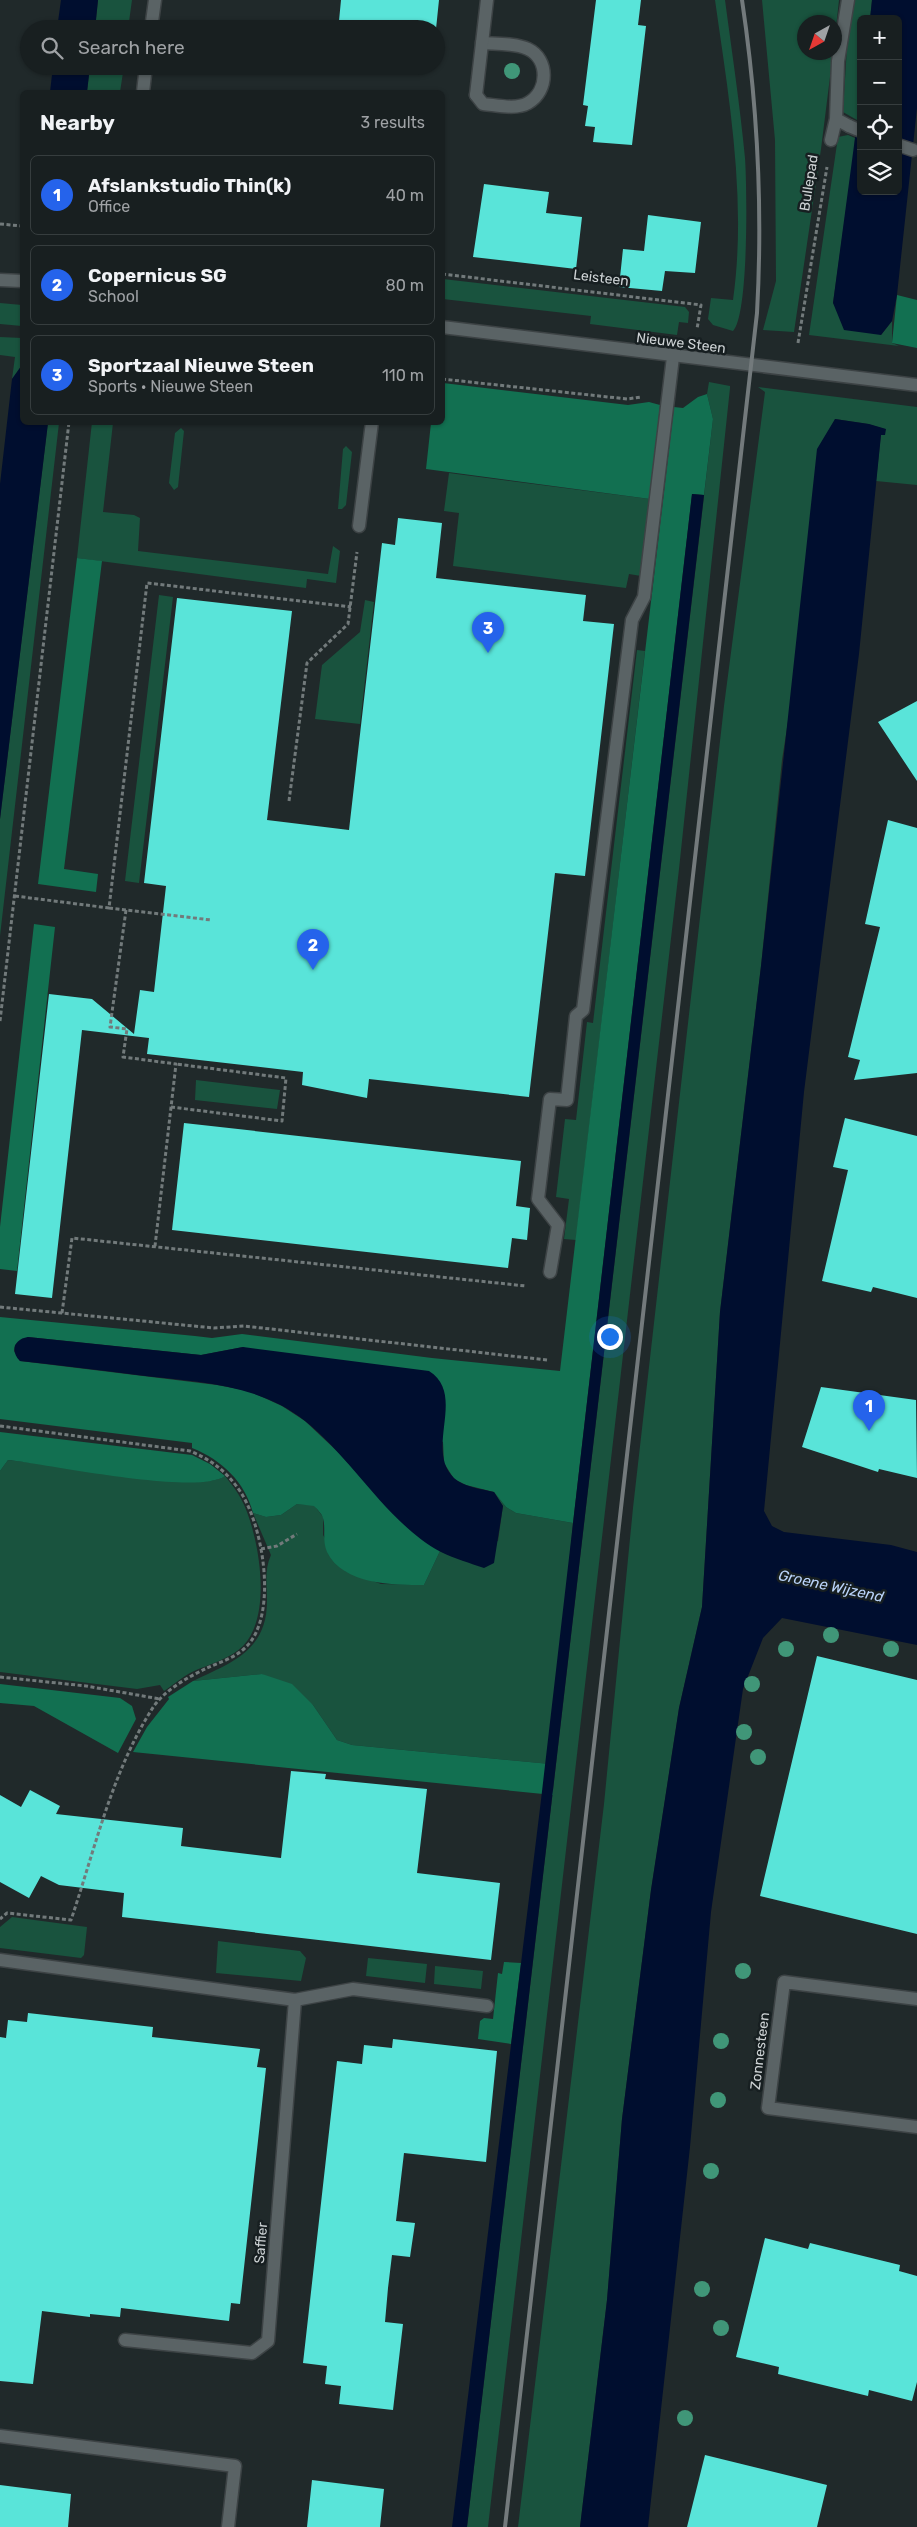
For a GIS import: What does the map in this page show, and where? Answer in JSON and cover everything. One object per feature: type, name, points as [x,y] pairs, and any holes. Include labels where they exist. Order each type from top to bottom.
[{"type":"street","points":[[152,20],[155,0]]},
{"type":"street","points":[[482,43],[528,49],[541,59],[544,72],[540,89],[528,103],[512,106],[483,104],[476,95],[482,43],[487,0]]},
{"type":"street","name":"Bullepad","points":[[831,140],[836,119],[838,61],[848,0]]},
{"type":"street","points":[[143,90],[145,75]]},
{"type":"street","points":[[836,119],[855,128]]},
{"type":"street","points":[[902,146],[913,150]]},
{"type":"street","points":[[0,280],[20,281]]},
{"type":"street","name":"Nieuwe Steen","points":[[445,327],[673,357],[917,385]]},
{"type":"street","points":[[550,1272],[558,1225],[538,1198],[550,1099],[567,1100],[576,1016],[583,1010],[632,620],[644,597],[673,357]]},
{"type":"street","points":[[359,526],[372,425]]},
{"type":"street","points":[[0,1960],[295,2000],[353,1989],[487,2006]]},
{"type":"street","name":"Zonnesteen","points":[[917,1999],[784,1982],[768,2108],[917,2127]]},
{"type":"street","name":"Saffier","points":[[125,2340],[252,2353],[268,2341],[295,2000]]},
{"type":"street","points":[[0,2436],[235,2466],[228,2527]]},
{"type":"path","name":"Bullepad","points":[[794,371],[831,140]]},
{"type":"path","points":[[0,224],[20,226]]},
{"type":"path","name":"Leisteen","points":[[445,274],[701,305],[693,359]]},
{"type":"path","points":[[445,379],[617,397]]},
{"type":"path","points":[[0,1021],[68,425]]},
{"type":"path","points":[[289,801],[307,663],[348,624],[359,526]]},
{"type":"path","points":[[109,908],[147,583],[351,607]]},
{"type":"path","points":[[15,896],[211,920]]},
{"type":"path","points":[[126,910],[110,1027],[126,1029],[123,1057],[286,1078],[282,1121],[171,1107]]},
{"type":"path","points":[[155,1246],[176,1064]]},
{"type":"path","points":[[62,1313],[72,1238],[548,1289],[550,1272]]},
{"type":"path","points":[[0,1307],[214,1328],[244,1326],[547,1360]]},
{"type":"path","points":[[0,1426],[190,1451],[218,1465],[238,1488],[247,1504],[261,1549],[264,1595],[261,1623],[252,1639],[236,1655],[205,1669],[160,1698],[134,1739],[120,1770],[71,1920],[7,1913],[0,1918]]},
{"type":"path","points":[[261,1549],[277,1546],[297,1534]]},
{"type":"path","points":[[0,1677],[86,1686],[160,1698]]},
{"type":"green space","points":[[98,0],[132,0],[129,20],[96,20]]},
{"type":"green space","points":[[715,0],[725,0],[745,158],[746,249],[742,301],[738,320],[733,331],[713,325],[708,319],[711,298],[733,300],[738,225],[731,112]]},
{"type":"green space","points":[[762,0],[839,0],[837,15],[797,15],[797,60],[832,60],[794,332],[763,330],[776,281],[775,140]]},
{"type":"green space","points":[[855,0],[872,0],[870,15],[857,15],[857,120],[843,112],[847,47]]},
{"type":"green space","points":[[89,75],[123,75],[120,90],[87,90]]},
{"type":"green space","points":[[848,135],[855,138],[854,152],[833,303],[881,335],[892,321],[892,343],[899,346],[809,335],[838,137]]},
{"type":"green space","points":[[445,279],[685,307],[689,312],[688,323],[679,322],[677,335],[590,324],[591,316],[445,299]]},
{"type":"green space","points":[[897,295],[917,300],[917,348],[892,343]]},
{"type":"green space","points":[[0,303],[20,305],[20,326],[0,324]]},
{"type":"green space","points":[[0,337],[20,338],[20,368],[12,379],[15,357],[0,355]]},
{"type":"green space","points":[[709,382],[730,386],[730,388],[679,869],[488,2527],[467,2527],[713,419],[707,394]]},
{"type":"green space","points":[[445,383],[628,405],[649,402],[660,405],[650,499],[426,469],[431,425],[445,425]]},
{"type":"green space","points":[[758,387],[917,407],[917,485],[876,481],[881,434],[885,434],[885,429],[868,424],[835,419],[782,760],[761,966],[720,1312],[702,1607],[679,1708],[651,1890],[622,2119],[607,2300],[580,2527],[518,2527],[604,1804],[633,1508],[724,706],[765,392]]},
{"type":"green space","points":[[707,394],[713,419],[704,495],[692,494],[573,1523],[516,1513],[506,1507],[494,1492],[466,1485],[454,1479],[444,1463],[443,1442],[243,1347],[201,1355],[28,1337],[15,1345],[14,1351],[20,1361],[217,1385],[249,1391],[282,1406],[305,1421],[340,1454],[390,1510],[440,1551],[424,1585],[370,1581],[345,1571],[335,1563],[327,1552],[323,1518],[314,1506],[297,1504],[281,1515],[266,1517],[253,1513],[244,1491],[231,1473],[213,1459],[192,1448],[192,1443],[0,1419],[0,1317],[212,1338],[242,1334],[432,1358],[560,1371],[674,407],[683,408],[698,397]]},
{"type":"green space","points":[[48,425],[59,425],[0,936],[0,819]]},
{"type":"green space","points":[[92,425],[113,425],[103,512],[134,515],[140,518],[138,551],[328,574],[333,546],[340,551],[336,583],[307,579],[306,588],[77,558]]},
{"type":"green space","points":[[181,428],[184,431],[178,487],[174,490],[169,483],[175,433]]},
{"type":"green space","points":[[346,446],[352,452],[346,505],[342,509],[338,509],[343,449]]},
{"type":"green space","points":[[449,473],[650,499],[641,576],[629,574],[626,588],[453,566],[459,513],[444,511]]},
{"type":"green space","points":[[77,558],[102,561],[64,869],[98,874],[96,892],[38,884]]},
{"type":"green space","points":[[159,595],[173,597],[139,883],[125,881]]},
{"type":"green space","points":[[365,600],[374,602],[360,724],[315,719],[322,665],[360,632]]},
{"type":"green space","points":[[637,650],[645,651],[576,1240],[564,1239],[569,1199],[556,1197],[565,1119],[576,1120],[587,1022],[593,1023]]},
{"type":"green space","points":[[34,924],[55,927],[17,1271],[0,1269],[0,1227]]},
{"type":"green space","points":[[196,1080],[280,1090],[277,1109],[195,1100]]},
{"type":"green space","points":[[0,1432],[192,1455],[210,1464],[225,1476],[210,1481],[155,1481],[8,1460],[0,1471]]},
{"type":"green space","points":[[8,1460],[188,1481],[212,1481],[225,1476],[245,1507],[259,1559],[260,1598],[258,1617],[252,1633],[243,1646],[226,1658],[188,1674],[164,1691],[160,1685],[137,1689],[0,1672],[0,1471]]},
{"type":"green space","points":[[494,1492],[506,1507],[516,1513],[573,1523],[550,1764],[352,1745],[337,1740],[313,1705],[262,1674],[193,1681],[233,1661],[254,1644],[261,1632],[265,1618],[267,1572],[271,1555],[253,1513],[266,1517],[281,1515],[297,1504],[314,1505],[323,1517],[323,1535],[345,1571],[381,1584],[424,1585],[440,1551],[449,1555],[498,1541],[503,1506]]},
{"type":"green space","points":[[262,1674],[292,1684],[313,1705],[337,1740],[352,1745],[550,1764],[553,1795],[133,1752],[147,1727],[169,1699],[168,1697],[193,1681]]},
{"type":"green space","points":[[0,1684],[120,1698],[132,1706],[136,1719],[118,1753],[34,1706],[0,1703]]},
{"type":"green space","points":[[12,1917],[87,1927],[84,1955],[81,1958],[0,1948],[0,1927]]},
{"type":"green space","points":[[218,1941],[300,1951],[306,1958],[301,1981],[216,1973]]},
{"type":"green space","points":[[368,1958],[427,1964],[425,1983],[366,1976]]},
{"type":"green space","points":[[504,1962],[521,1963],[511,2044],[478,2039],[480,2021],[484,2018],[493,2019],[498,1973],[502,1974]]},
{"type":"green space","points":[[435,1966],[483,1971],[481,1989],[434,1984]]},
{"type":"water","points":[[61,0],[98,0],[96,20],[58,20]]},
{"type":"water","points":[[872,0],[917,0],[917,108],[897,295],[892,321],[881,335],[844,330],[833,303],[857,123],[857,195],[902,195],[902,15],[870,15]]},
{"type":"water","points":[[52,75],[89,75],[87,90],[50,90]]},
{"type":"water","points":[[20,368],[20,425],[48,425],[0,819],[0,484],[12,379]]},
{"type":"water","name":"Groene Wijzend","points":[[835,419],[869,424],[886,429],[885,435],[881,435],[859,654],[804,1092],[764,1511],[772,1526],[784,1532],[891,1545],[917,1552],[917,1645],[782,1618],[763,1638],[743,1689],[711,1912],[690,2147],[648,2527],[580,2527],[607,2300],[622,2119],[651,1890],[679,1708],[702,1607],[720,1312],[761,966],[817,449]]},
{"type":"water","points":[[692,494],[704,495],[467,2527],[452,2527],[541,1800]]},
{"type":"water","points":[[28,1337],[201,1355],[243,1347],[429,1371],[440,1381],[445,1394],[443,1452],[446,1466],[454,1478],[462,1484],[494,1492],[503,1506],[494,1563],[484,1568],[441,1552],[422,1540],[387,1508],[322,1436],[287,1408],[267,1399],[225,1386],[20,1361],[14,1350],[15,1346],[19,1340]]},
{"type":"building","points":[[341,0],[439,0],[437,20],[339,20]]},
{"type":"building","points":[[596,0],[641,0],[638,25],[646,26],[632,145],[593,142],[595,127],[585,126],[588,106],[583,105]]},
{"type":"building","points":[[484,184],[549,192],[546,213],[582,217],[576,269],[473,257]]},
{"type":"building","points":[[648,215],[701,222],[695,273],[665,271],[662,291],[619,287],[623,249],[644,251]]},
{"type":"building","points":[[398,518],[442,523],[436,578],[586,595],[583,621],[614,624],[585,876],[555,873],[529,1097],[369,1079],[367,1098],[302,1085],[303,1072],[147,1054],[149,1038],[82,1030],[52,1298],[15,1294],[49,994],[92,999],[134,1034],[140,990],[154,992],[166,886],[144,883],[177,598],[292,611],[267,820],[349,830],[382,543],[395,545]]},
{"type":"building","points":[[917,701],[917,781],[878,722]]},
{"type":"building","points":[[888,820],[917,828],[917,1073],[854,1080],[860,1060],[848,1057],[880,927],[865,924]]},
{"type":"building","points":[[845,1118],[917,1136],[917,1298],[873,1287],[871,1292],[822,1281],[848,1170],[833,1167]]},
{"type":"building","points":[[184,1123],[521,1161],[516,1206],[530,1208],[527,1240],[512,1238],[508,1268],[172,1230]]},
{"type":"building","points":[[821,1387],[916,1400],[917,1478],[879,1469],[878,1472],[802,1447]]},
{"type":"building","points":[[817,1656],[917,1680],[917,1934],[760,1896]]},
{"type":"building","points":[[291,1771],[326,1774],[325,1779],[427,1789],[417,1873],[500,1883],[491,1960],[122,1917],[124,1893],[59,1885],[41,1876],[29,1898],[0,1882],[0,1795],[21,1807],[30,1790],[60,1806],[56,1814],[183,1828],[181,1846],[281,1858]]},
{"type":"building","points":[[28,2013],[153,2027],[152,2037],[260,2049],[257,2067],[266,2068],[240,2304],[231,2303],[229,2321],[121,2308],[120,2317],[90,2314],[90,2317],[42,2311],[33,2384],[0,2381],[0,2037],[6,2038],[8,2020],[27,2022]]},
{"type":"building","points":[[393,2039],[497,2051],[486,2162],[404,2153],[396,2221],[415,2223],[410,2257],[392,2255],[388,2288],[385,2322],[403,2324],[393,2410],[339,2404],[341,2386],[325,2384],[327,2366],[303,2363],[337,2061],[362,2064],[364,2045],[392,2048]]},
{"type":"building","points":[[765,2238],[808,2249],[810,2243],[900,2265],[899,2271],[917,2276],[917,2382],[912,2401],[869,2390],[868,2396],[778,2374],[779,2367],[736,2357]]},
{"type":"building","points":[[705,2455],[827,2485],[817,2527],[687,2527]]},
{"type":"building","points":[[312,2480],[384,2489],[380,2527],[307,2527]]},
{"type":"building","points":[[0,2485],[71,2494],[68,2527],[0,2527]]},
{"type":"railway","points":[[505,2527],[757,313],[759,273],[758,156],[752,79],[742,0]]},
{"type":"place","name":"Sportzaal Nieuwe Steen","points":[[488,653]]},
{"type":"place","name":"Copernicus SG","points":[[313,970]]},
{"type":"place","name":"Afslankstudio Thin(k)","points":[[869,1431]]}]
